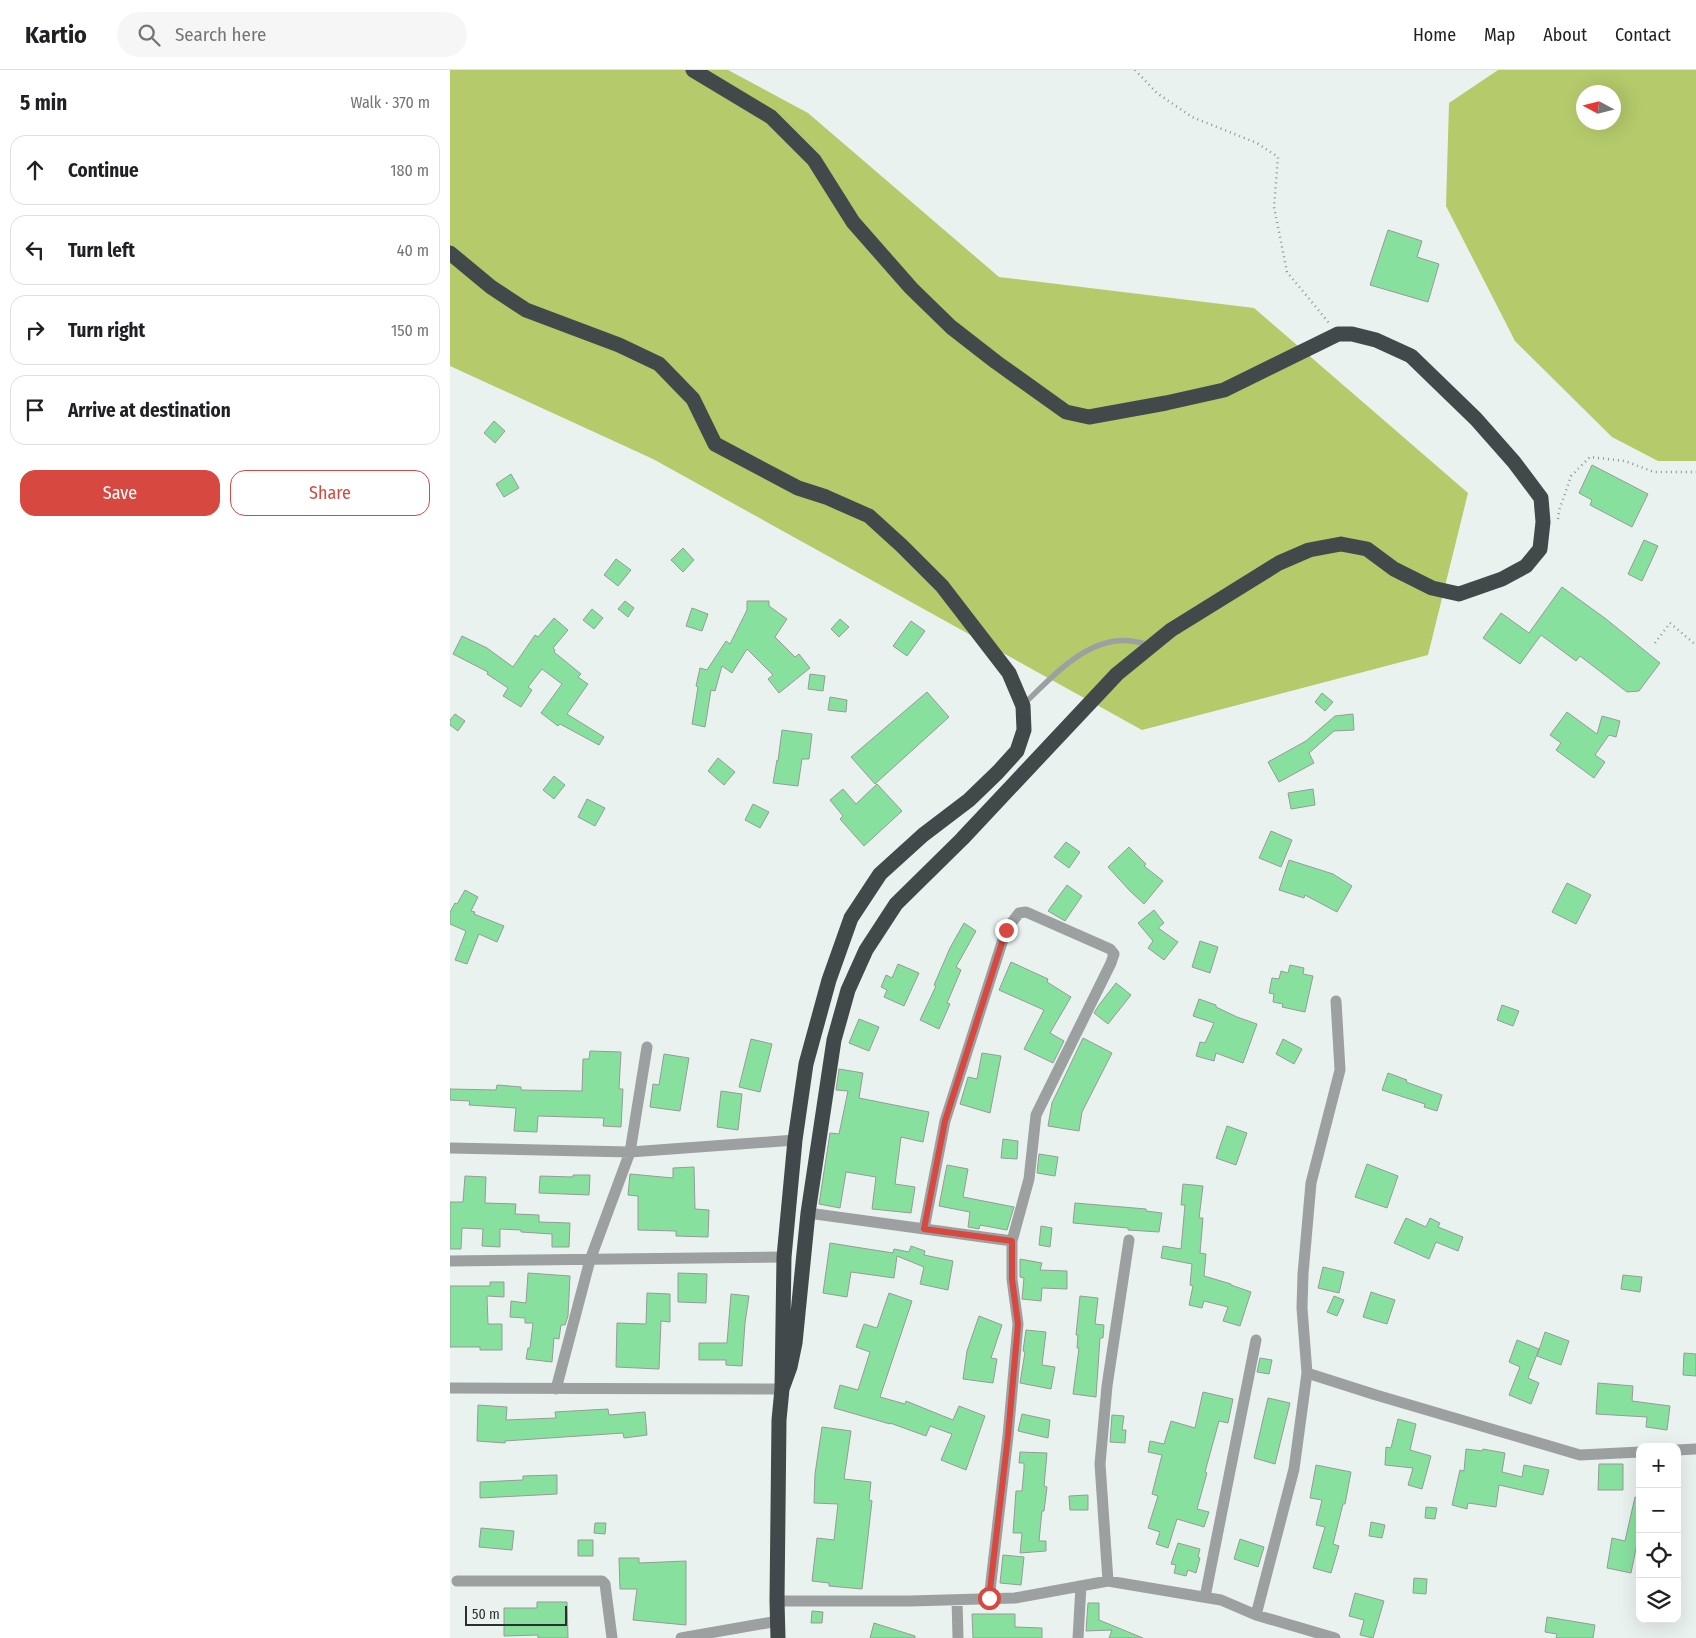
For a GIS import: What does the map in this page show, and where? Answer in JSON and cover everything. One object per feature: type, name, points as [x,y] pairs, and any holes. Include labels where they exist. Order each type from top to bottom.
[{"type":"highway","points":[[693,70],[771,117],[814,160],[853,222],[911,288],[951,326],[996,362],[1066,412],[1089,417],[1224,390],[1338,334],[1352,334],[1376,340],[1411,356],[1476,419],[1514,462],[1541,498],[1544,522],[1540,548],[1526,566],[1495,582],[1459,594],[1432,588],[1394,569],[1367,549],[1341,544],[1309,550],[1279,563],[1262,573],[1171,630],[1116,674],[962,838],[896,904],[866,950],[848,990],[834,1040],[808,1213],[795,1343],[790,1367],[782,1390]]},
{"type":"highway","points":[[450,253],[491,287],[526,310],[620,345],[659,364],[693,399],[715,444],[798,488],[826,497],[869,516],[942,586],[1009,673],[1023,706],[1024,730],[1017,751],[969,800],[923,835],[880,874],[851,918],[829,980],[806,1064],[795,1140],[784,1256],[782,1390],[779,1420],[778,1638]]},
{"type":"street","points":[[924,1229],[945,1121],[1006,930],[1019,913],[1026,912],[1110,949],[1114,954],[1111,963],[1036,1115],[1029,1179],[1012,1241],[1012,1279],[1018,1324],[1008,1436],[989,1598]]},
{"type":"street","points":[[1256,1615],[1294,1469],[1307,1373],[1302,1308],[1303,1274],[1311,1183],[1340,1070],[1336,1001]]},
{"type":"street","points":[[556,1389],[590,1260],[630,1152],[646,1047]]},
{"type":"street","points":[[450,1148],[630,1152],[795,1140]]},
{"type":"street","points":[[808,1213],[1012,1241]]},
{"type":"street","points":[[1108,1581],[1100,1464],[1107,1386],[1129,1240]]},
{"type":"street","points":[[450,1261],[784,1256]]},
{"type":"street","points":[[1204,1597],[1256,1340]]},
{"type":"street","points":[[1307,1373],[1580,1456],[1636,1452]]},
{"type":"street","points":[[450,1388],[782,1390]]},
{"type":"street","points":[[1681,1450],[1696,1449]]},
{"type":"street","points":[[458,1581],[602,1581],[605,1584],[612,1638]]},
{"type":"street","points":[[777,1601],[1016,1598],[1108,1581],[1221,1600],[1256,1615],[1335,1638]]},
{"type":"street","points":[[1078,1638],[1080,1586]]},
{"type":"street","points":[[957,1600],[958,1638]]},
{"type":"street","points":[[681,1638],[778,1621]]},
{"type":"lane","points":[[1023,706],[1060,670],[1091,648],[1117,640],[1128,640],[1152,645]]},
{"type":"path","points":[[1135,70],[1157,93],[1192,117],[1256,143],[1278,158],[1274,207],[1287,272],[1338,334]]},
{"type":"path","points":[[1557,527],[1559,510],[1570,476],[1590,457],[1625,461],[1654,472],[1696,472]]},
{"type":"path","points":[[1655,644],[1670,623],[1696,645]]},
{"type":"green space","points":[[450,70],[728,70],[808,113],[999,277],[1254,308],[1468,493],[1428,655],[1142,730],[653,459],[450,366]]},
{"type":"green space","points":[[1498,70],[1696,70],[1696,461],[1658,461],[1612,437],[1515,341],[1446,206],[1449,103]]},
{"type":"building","points":[[1388,230],[1422,241],[1417,257],[1439,264],[1428,302],[1370,285]]},
{"type":"building","points":[[494,421],[505,431],[495,443],[484,433]]},
{"type":"building","points":[[1592,465],[1648,494],[1632,527],[1590,505],[1592,500],[1579,493]]},
{"type":"building","points":[[511,474],[519,488],[504,497],[496,484]]},
{"type":"building","points":[[1644,540],[1658,546],[1642,581],[1628,574]]},
{"type":"building","points":[[683,548],[694,560],[683,572],[671,560]]},
{"type":"building","points":[[616,559],[631,570],[618,586],[604,575]]},
{"type":"building","points":[[1562,587],[1606,619],[1660,663],[1639,691],[1627,692],[1580,656],[1576,661],[1541,635],[1520,664],[1483,638],[1501,613],[1529,633]]},
{"type":"building","points":[[625,601],[634,608],[628,617],[618,609]]},
{"type":"building","points":[[747,601],[769,601],[769,606],[787,619],[775,637],[795,657],[799,654],[810,668],[779,693],[768,679],[773,675],[747,649],[732,673],[722,666],[715,691],[711,690],[705,727],[692,724],[700,668],[707,670],[726,641],[730,644],[747,610]]},
{"type":"building","points":[[692,608],[708,614],[702,631],[686,626]]},
{"type":"building","points":[[592,609],[603,618],[594,629],[583,620]]},
{"type":"building","points":[[554,618],[568,630],[553,648],[554,652],[581,674],[578,677],[588,684],[567,714],[604,737],[599,745],[560,724],[558,726],[541,713],[562,684],[542,669],[528,687],[532,690],[521,707],[503,696],[508,688],[487,674],[488,672],[453,654],[462,636],[487,648],[513,667],[535,635],[538,637]]},
{"type":"building","points":[[840,619],[849,627],[839,637],[831,629]]},
{"type":"building","points":[[911,621],[925,631],[907,656],[893,646]]},
{"type":"building","points":[[810,674],[825,676],[823,691],[808,689]]},
{"type":"building","points":[[927,692],[949,717],[875,784],[851,757]]},
{"type":"building","points":[[1322,693],[1333,702],[1325,711],[1315,702]]},
{"type":"building","points":[[830,697],[847,700],[846,712],[828,710]]},
{"type":"building","points":[[1567,712],[1597,734],[1602,716],[1620,721],[1616,737],[1609,735],[1595,755],[1605,762],[1594,778],[1556,750],[1561,743],[1550,735]]},
{"type":"building","points":[[455,714],[465,721],[458,731],[450,725],[450,720]]},
{"type":"building","points":[[1353,714],[1354,730],[1334,731],[1309,753],[1314,763],[1279,782],[1268,762],[1306,741],[1335,716]]},
{"type":"building","points":[[782,730],[812,734],[809,759],[802,759],[798,786],[773,783]]},
{"type":"building","points":[[718,758],[735,772],[724,785],[708,771]]},
{"type":"building","points":[[554,776],[565,785],[554,799],[543,790]]},
{"type":"building","points":[[877,784],[902,811],[864,846],[840,819],[843,816],[830,800],[843,789],[856,804]]},
{"type":"building","points":[[1313,789],[1315,805],[1291,809],[1288,793]]},
{"type":"building","points":[[587,799],[605,808],[595,826],[578,817]]},
{"type":"building","points":[[753,804],[769,812],[760,828],[745,820]]},
{"type":"building","points":[[1271,831],[1292,840],[1281,867],[1259,858]]},
{"type":"building","points":[[1066,842],[1080,852],[1069,868],[1054,857]]},
{"type":"building","points":[[1129,847],[1146,864],[1144,866],[1163,881],[1144,904],[1108,867]]},
{"type":"building","points":[[1289,860],[1333,874],[1352,886],[1337,912],[1305,895],[1304,898],[1279,890]]},
{"type":"building","points":[[1567,883],[1591,895],[1576,924],[1552,912]]},
{"type":"building","points":[[1067,885],[1082,896],[1065,921],[1048,911]]},
{"type":"building","points":[[465,890],[478,897],[471,911],[475,912],[474,914],[504,926],[497,942],[479,934],[467,964],[455,960],[466,931],[450,924],[450,912]]},
{"type":"building","points":[[1154,910],[1164,923],[1158,928],[1178,942],[1164,960],[1148,948],[1153,941],[1138,923]]},
{"type":"building","points":[[964,923],[976,931],[956,967],[961,970],[947,1003],[950,1004],[939,1029],[920,1020],[936,986],[934,985],[950,948]]},
{"type":"building","points":[[1200,941],[1218,947],[1210,973],[1192,967]]},
{"type":"building","points":[[1011,962],[1048,979],[1047,982],[1071,997],[1050,1033],[1064,1041],[1053,1063],[1024,1049],[1044,1010],[999,990]]},
{"type":"building","points":[[898,964],[919,973],[904,1006],[884,997],[887,990],[881,987],[886,975],[892,978]]},
{"type":"building","points":[[1290,965],[1304,968],[1303,974],[1313,976],[1305,1012],[1282,1007],[1283,1004],[1273,1002],[1274,994],[1269,993],[1272,978],[1279,979],[1281,971],[1288,973]]},
{"type":"building","points":[[1116,983],[1131,995],[1108,1024],[1094,1013]]},
{"type":"building","points":[[1199,999],[1257,1024],[1243,1063],[1216,1053],[1214,1061],[1196,1056],[1200,1042],[1205,1043],[1214,1023],[1193,1016]]},
{"type":"building","points":[[1502,1005],[1519,1011],[1513,1026],[1497,1020]]},
{"type":"building","points":[[859,1019],[879,1027],[869,1051],[849,1043]]},
{"type":"building","points":[[1083,1038],[1112,1053],[1082,1112],[1079,1131],[1048,1126],[1052,1103]]},
{"type":"building","points":[[751,1039],[772,1044],[760,1092],[739,1087]]},
{"type":"building","points":[[1283,1039],[1302,1049],[1294,1064],[1276,1054]]},
{"type":"building","points":[[590,1051],[621,1052],[619,1089],[623,1089],[621,1127],[603,1126],[604,1118],[538,1116],[537,1132],[514,1131],[516,1108],[469,1105],[470,1101],[450,1100],[450,1089],[496,1090],[497,1085],[521,1087],[521,1090],[582,1091],[583,1059],[589,1059]]},
{"type":"building","points":[[982,1053],[1001,1056],[990,1113],[960,1104],[968,1077],[977,1079]]},
{"type":"building","points":[[664,1054],[689,1058],[680,1111],[650,1107],[653,1084],[659,1085]]},
{"type":"building","points":[[839,1069],[863,1073],[859,1098],[929,1112],[923,1142],[901,1137],[895,1184],[915,1187],[911,1213],[872,1209],[876,1177],[846,1172],[840,1208],[819,1204],[830,1133],[839,1134],[848,1091],[836,1090]]},
{"type":"building","points":[[1388,1073],[1407,1080],[1406,1082],[1442,1095],[1437,1111],[1424,1107],[1425,1104],[1382,1090]]},
{"type":"building","points":[[721,1091],[742,1094],[738,1130],[717,1127]]},
{"type":"building","points":[[1227,1126],[1247,1133],[1236,1165],[1216,1158]]},
{"type":"building","points":[[1003,1139],[1018,1141],[1017,1159],[1001,1158]]},
{"type":"building","points":[[1039,1154],[1058,1157],[1055,1176],[1037,1173]]},
{"type":"building","points":[[1367,1164],[1398,1176],[1387,1208],[1355,1197]]},
{"type":"building","points":[[947,1165],[968,1169],[963,1197],[1014,1207],[1007,1230],[980,1225],[979,1229],[968,1227],[970,1212],[939,1206]]},
{"type":"building","points":[[694,1167],[695,1209],[709,1210],[708,1237],[676,1236],[676,1231],[638,1230],[638,1196],[628,1195],[630,1174],[673,1178],[673,1168]]},
{"type":"building","points":[[573,1175],[590,1175],[589,1195],[539,1193],[540,1176],[573,1177]]},
{"type":"building","points":[[465,1176],[486,1177],[485,1203],[516,1204],[515,1214],[539,1215],[539,1222],[570,1223],[569,1247],[552,1247],[552,1234],[500,1229],[500,1247],[482,1246],[483,1229],[462,1228],[461,1249],[450,1249],[450,1202],[463,1202]]},
{"type":"building","points":[[1183,1184],[1203,1186],[1199,1218],[1203,1218],[1200,1253],[1206,1254],[1204,1276],[1251,1292],[1240,1326],[1223,1321],[1228,1307],[1204,1301],[1202,1308],[1189,1305],[1193,1286],[1190,1285],[1192,1264],[1161,1258],[1163,1246],[1181,1249],[1185,1205],[1181,1205]]},
{"type":"building","points":[[1075,1203],[1146,1209],[1146,1211],[1162,1213],[1159,1232],[1073,1223]]},
{"type":"building","points":[[1406,1218],[1426,1227],[1430,1218],[1440,1223],[1438,1227],[1463,1237],[1458,1251],[1436,1242],[1429,1259],[1394,1243]]},
{"type":"building","points":[[1041,1226],[1052,1228],[1050,1247],[1039,1245]]},
{"type":"building","points":[[830,1243],[893,1253],[894,1249],[909,1252],[911,1246],[925,1251],[924,1255],[953,1261],[948,1290],[920,1284],[924,1267],[897,1256],[894,1278],[851,1272],[847,1297],[823,1293]]},
{"type":"building","points":[[1020,1259],[1042,1263],[1040,1270],[1067,1271],[1067,1289],[1042,1288],[1041,1301],[1022,1299],[1024,1278],[1020,1277]]},
{"type":"building","points":[[1323,1267],[1344,1272],[1339,1293],[1318,1288]]},
{"type":"building","points":[[528,1273],[570,1276],[568,1316],[565,1325],[561,1325],[559,1339],[554,1338],[552,1362],[526,1359],[528,1348],[530,1348],[533,1323],[525,1323],[525,1318],[510,1317],[511,1301],[526,1303]]},
{"type":"building","points":[[678,1273],[707,1274],[706,1303],[678,1302]]},
{"type":"building","points":[[1623,1275],[1642,1277],[1640,1292],[1621,1289]]},
{"type":"building","points":[[490,1282],[504,1282],[504,1297],[487,1296],[488,1324],[502,1324],[502,1350],[480,1350],[480,1347],[450,1347],[450,1286],[490,1286]]},
{"type":"building","points":[[1371,1292],[1395,1300],[1387,1324],[1363,1317]]},
{"type":"building","points":[[647,1293],[670,1294],[670,1322],[661,1321],[659,1369],[616,1367],[617,1323],[646,1324]]},
{"type":"building","points":[[889,1293],[912,1301],[880,1397],[905,1404],[906,1401],[953,1420],[959,1406],[985,1416],[966,1470],[941,1460],[952,1434],[930,1426],[926,1436],[890,1423],[834,1408],[840,1385],[858,1390],[870,1352],[856,1347],[864,1324],[877,1328]]},
{"type":"building","points":[[731,1294],[749,1296],[742,1366],[726,1365],[726,1360],[699,1360],[699,1343],[727,1343]]},
{"type":"building","points":[[1080,1296],[1098,1298],[1095,1324],[1104,1325],[1103,1338],[1100,1338],[1096,1397],[1073,1394],[1079,1348],[1077,1348],[1078,1335],[1076,1335]]},
{"type":"building","points":[[1334,1296],[1344,1300],[1337,1316],[1327,1312]]},
{"type":"building","points":[[979,1316],[1002,1325],[991,1358],[997,1359],[993,1383],[963,1379],[967,1351]]},
{"type":"building","points":[[1026,1330],[1046,1332],[1042,1365],[1055,1367],[1051,1389],[1020,1383]]},
{"type":"building","points":[[1545,1332],[1569,1341],[1561,1365],[1537,1356]]},
{"type":"building","points":[[1517,1340],[1539,1349],[1528,1378],[1539,1383],[1531,1404],[1509,1395],[1520,1367],[1509,1362]]},
{"type":"building","points":[[1684,1353],[1696,1354],[1696,1376],[1683,1375]]},
{"type":"building","points":[[1260,1358],[1272,1360],[1269,1374],[1257,1372]]},
{"type":"building","points":[[1598,1383],[1633,1386],[1632,1401],[1670,1406],[1667,1430],[1646,1427],[1647,1417],[1596,1414]]},
{"type":"building","points":[[1203,1392],[1233,1399],[1228,1423],[1219,1421],[1197,1509],[1209,1512],[1204,1527],[1177,1519],[1168,1548],[1156,1544],[1160,1532],[1148,1528],[1158,1496],[1152,1494],[1162,1455],[1148,1452],[1150,1441],[1164,1444],[1171,1421],[1195,1428]]},
{"type":"building","points":[[1268,1398],[1290,1403],[1275,1464],[1254,1458]]},
{"type":"building","points":[[478,1405],[507,1407],[506,1420],[556,1418],[555,1412],[608,1409],[609,1415],[645,1412],[647,1435],[624,1438],[623,1433],[505,1441],[505,1443],[477,1441]]},
{"type":"building","points":[[1022,1414],[1050,1420],[1048,1438],[1018,1431]]},
{"type":"building","points":[[1112,1415],[1124,1416],[1122,1430],[1126,1430],[1125,1443],[1110,1442]]},
{"type":"building","points":[[1398,1419],[1416,1424],[1410,1450],[1431,1456],[1422,1489],[1408,1485],[1413,1468],[1385,1465],[1386,1447],[1391,1448]]},
{"type":"building","points":[[822,1427],[851,1431],[844,1479],[871,1482],[869,1500],[872,1501],[862,1589],[829,1586],[829,1583],[812,1581],[817,1538],[834,1540],[838,1504],[814,1503],[815,1474]]},
{"type":"building","points":[[1466,1449],[1482,1451],[1483,1449],[1505,1453],[1502,1472],[1522,1477],[1524,1465],[1549,1470],[1543,1495],[1499,1485],[1496,1507],[1468,1503],[1467,1509],[1452,1505],[1460,1470],[1464,1471]]},
{"type":"building","points":[[1020,1452],[1047,1453],[1044,1486],[1047,1487],[1039,1541],[1046,1541],[1046,1551],[1020,1553],[1022,1533],[1013,1533],[1016,1491],[1022,1491],[1024,1469],[1024,1463],[1019,1463]]},
{"type":"building","points":[[1599,1464],[1623,1464],[1623,1490],[1598,1490]]},
{"type":"building","points":[[1316,1465],[1351,1472],[1345,1504],[1343,1504],[1333,1544],[1339,1546],[1331,1573],[1313,1568],[1325,1527],[1316,1525],[1322,1500],[1310,1498]]},
{"type":"building","points":[[557,1475],[557,1494],[480,1498],[480,1482],[523,1480],[523,1476]]},
{"type":"building","points":[[1088,1495],[1088,1510],[1070,1510],[1069,1496]]},
{"type":"building","points":[[1636,1497],[1636,1549],[1631,1573],[1607,1568],[1612,1538],[1625,1541]]},
{"type":"building","points":[[1426,1507],[1437,1508],[1435,1519],[1425,1518]]},
{"type":"building","points":[[1371,1522],[1385,1525],[1382,1538],[1369,1536]]},
{"type":"building","points":[[595,1523],[606,1523],[605,1534],[594,1533]]},
{"type":"building","points":[[481,1528],[514,1531],[512,1550],[479,1547]]},
{"type":"building","points":[[1240,1539],[1264,1547],[1258,1567],[1234,1559]]},
{"type":"building","points":[[578,1540],[593,1540],[593,1556],[578,1556]]},
{"type":"building","points":[[1178,1543],[1200,1549],[1196,1573],[1188,1570],[1186,1576],[1174,1573],[1176,1565],[1171,1564]]},
{"type":"building","points":[[1003,1555],[1024,1557],[1021,1585],[1000,1583]]},
{"type":"building","points":[[619,1558],[639,1558],[639,1563],[686,1561],[686,1625],[633,1620],[637,1589],[620,1589]]},
{"type":"building","points":[[1414,1578],[1427,1579],[1426,1594],[1413,1593]]},
{"type":"building","points":[[1355,1593],[1384,1601],[1373,1638],[1360,1635],[1364,1620],[1349,1616]]},
{"type":"building","points":[[537,1602],[567,1602],[568,1638],[538,1638],[538,1635],[504,1636],[504,1608],[537,1608]]},
{"type":"building","points":[[1088,1603],[1099,1603],[1099,1620],[1143,1638],[1109,1638],[1112,1630],[1086,1631]]},
{"type":"building","points":[[812,1611],[823,1612],[822,1623],[811,1623]]},
{"type":"building","points":[[972,1614],[1015,1614],[1015,1627],[1042,1628],[1042,1638],[973,1638]]},
{"type":"building","points":[[1547,1617],[1595,1625],[1593,1638],[1556,1638],[1557,1634],[1545,1632]]},
{"type":"building","points":[[874,1623],[915,1636],[915,1638],[870,1638]]},
{"type":"route","points":[[989,1598],[1008,1436],[1018,1324],[1012,1279],[1012,1241],[924,1229],[945,1121],[1006,930]]}]
